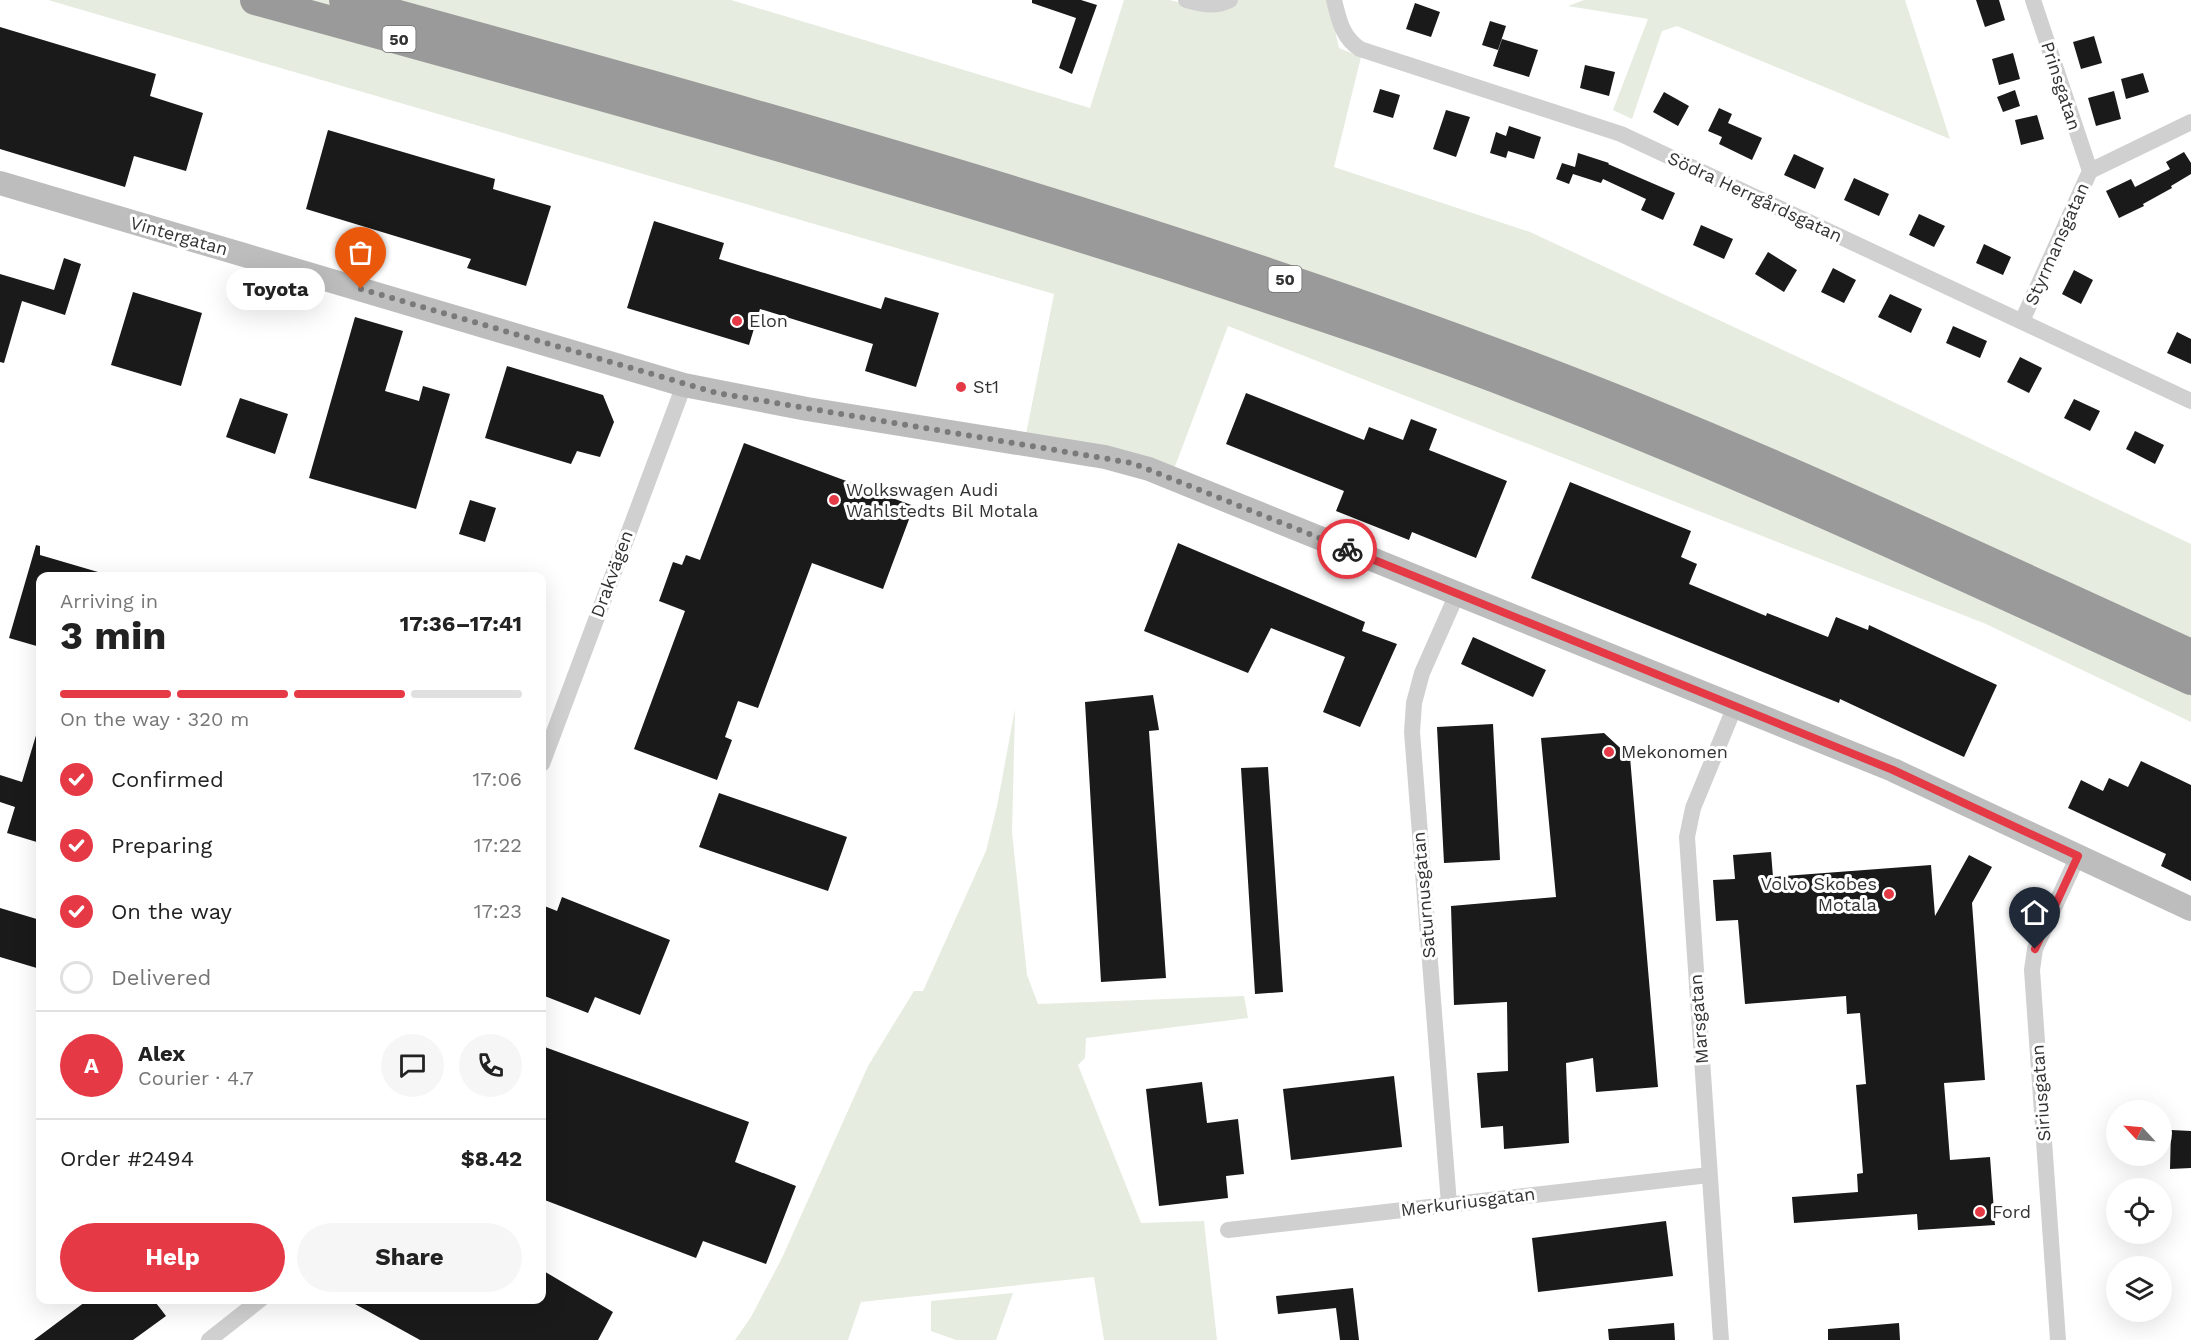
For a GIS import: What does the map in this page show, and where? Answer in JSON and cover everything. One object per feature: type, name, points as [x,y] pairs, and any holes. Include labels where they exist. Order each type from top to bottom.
[{"type":"highway","name":"50","points":[[255,0],[834,162],[1062,231],[1401,344],[1519,387],[1694,457],[2191,680]]},
{"type":"highway","name":"50","points":[[344,0],[843,140],[1071,209],[1412,322],[1527,364],[1705,436],[2191,654]]},
{"type":"street","points":[[1186,0],[1215,5],[1230,0]]},
{"type":"street","name":"Södra Herrgårdsgatan","points":[[1334,0],[1342,31],[1352,44],[1360,49],[1621,134],[2191,401]]},
{"type":"street","name":"Prinsgatan","points":[[2033,0],[2090,171]]},
{"type":"street","name":"Styrmansgatan","points":[[2022,321],[2090,171],[2191,122]]},
{"type":"street","name":"Vintergatan","points":[[0,183],[684,385],[747,399],[1132,463],[1893,770],[2191,909]]},
{"type":"street","name":"Drakvägen","points":[[546,753],[684,385]]},
{"type":"street","name":"Saturnusgatan","points":[[1449,1204],[1412,732],[1414,704],[1422,673],[1457,594]]},
{"type":"street","name":"Marsgatan","points":[[1721,1340],[1687,837],[1693,808],[1735,706]]},
{"type":"street","name":"Siriusgatan","points":[[2058,1340],[2032,970],[2035,949],[2078,856]]},
{"type":"street","name":"Merkuriusgatan","points":[[1228,1230],[1709,1175]]},
{"type":"street","points":[[209,1340],[255,1304]]},
{"type":"shaded area","points":[[48,0],[731,0],[1090,108],[1124,0],[1170,0],[1206,10],[1233,0],[1328,0],[1339,48],[1361,57],[1334,167],[1530,232],[2191,544],[2191,722],[1986,624],[1228,326],[1171,477],[1024,444],[1054,294]]},
{"type":"shaded area","points":[[1584,0],[1905,0],[1950,139],[1677,26],[1662,31],[1632,119],[1613,110],[1648,19],[1568,6]]},
{"type":"shaded area","points":[[1015,709],[1012,832],[1027,975],[1038,1004],[1244,996],[1248,1018],[1086,1038],[1085,1058],[1078,1065],[1141,1223],[1204,1221],[1217,1340],[1104,1340],[1094,1277],[861,1302],[848,1340],[735,1340],[751,1317],[782,1258],[868,1066],[914,991],[923,991],[986,851]]},
{"type":"shaded area","points":[[1013,1293],[996,1340],[956,1340],[931,1331],[931,1301]]},
{"type":"building","points":[[1032,0],[1081,0],[1097,5],[1072,74],[1059,68],[1076,18],[1032,3]]},
{"type":"building","points":[[1976,0],[1999,0],[2005,20],[1985,27]]},
{"type":"building","points":[[1415,3],[1440,12],[1431,37],[1406,29]]},
{"type":"building","points":[[1490,21],[1506,26],[1498,50],[1482,45]]},
{"type":"building","points":[[0,27],[156,74],[150,96],[203,113],[186,171],[134,156],[125,187],[0,149]]},
{"type":"building","points":[[2094,36],[2102,63],[2081,69],[2073,42]]},
{"type":"building","points":[[1502,39],[1538,50],[1529,77],[1493,66]]},
{"type":"building","points":[[2013,53],[2020,79],[1999,85],[1992,59]]},
{"type":"building","points":[[1585,65],[1615,72],[1609,96],[1580,88]]},
{"type":"building","points":[[2143,73],[2149,92],[2126,99],[2121,79]]},
{"type":"building","points":[[1380,89],[1400,95],[1393,118],[1373,112]]},
{"type":"building","points":[[2015,90],[2020,106],[2003,112],[1997,97]]},
{"type":"building","points":[[2114,91],[2121,119],[2096,126],[2088,98]]},
{"type":"building","points":[[1664,92],[1689,106],[1678,126],[1653,112]]},
{"type":"building","points":[[1719,108],[1732,114],[1728,123],[1762,138],[1752,160],[1719,144],[1722,137],[1708,131]]},
{"type":"building","points":[[1446,110],[1470,117],[1456,157],[1433,149]]},
{"type":"building","points":[[2037,115],[2044,139],[2021,145],[2015,120]]},
{"type":"building","points":[[1509,126],[1541,137],[1534,159],[1508,151],[1506,158],[1490,153],[1496,132],[1506,136]]},
{"type":"building","points":[[328,130],[495,179],[493,189],[551,206],[526,286],[467,268],[471,259],[306,209]]},
{"type":"building","points":[[2184,152],[2191,163],[2191,174],[2171,186],[2172,188],[2143,204],[2144,206],[2119,218],[2106,191],[2131,179],[2135,187],[2170,169],[2166,162]]},
{"type":"building","points":[[1578,153],[1609,163],[1675,193],[1663,220],[1641,210],[1646,199],[1603,179],[1601,183],[1573,174],[1569,184],[1556,179],[1562,163],[1575,167]]},
{"type":"building","points":[[1794,154],[1824,168],[1815,189],[1784,175]]},
{"type":"building","points":[[1854,178],[1889,194],[1879,216],[1844,200]]},
{"type":"building","points":[[1919,214],[1945,226],[1934,247],[1909,235]]},
{"type":"building","points":[[654,221],[724,243],[719,259],[881,309],[885,297],[939,313],[916,387],[865,371],[873,344],[760,309],[749,345],[627,308]]},
{"type":"building","points":[[1701,225],[1733,239],[1724,259],[1693,245]]},
{"type":"building","points":[[1984,244],[2011,257],[2003,275],[1976,263]]},
{"type":"building","points":[[1768,252],[1797,270],[1784,292],[1755,274]]},
{"type":"building","points":[[64,258],[81,264],[65,315],[22,301],[4,363],[0,362],[0,274],[54,290]]},
{"type":"building","points":[[1833,268],[1856,280],[1844,303],[1821,292]]},
{"type":"building","points":[[2074,270],[2093,280],[2081,304],[2062,294]]},
{"type":"building","points":[[133,292],[202,313],[181,386],[111,365]]},
{"type":"building","points":[[1890,294],[1922,309],[1911,333],[1878,317]]},
{"type":"building","points":[[355,317],[403,331],[385,391],[419,401],[423,386],[450,394],[416,509],[309,478]]},
{"type":"building","points":[[1953,326],[1987,341],[1980,358],[1946,343]]},
{"type":"building","points":[[2177,332],[2191,339],[2191,364],[2167,353]]},
{"type":"building","points":[[2020,357],[2042,368],[2029,393],[2007,382]]},
{"type":"building","points":[[507,366],[603,395],[614,422],[600,457],[577,451],[571,464],[485,438]]},
{"type":"building","points":[[1246,393],[1364,440],[1369,427],[1403,440],[1411,419],[1437,429],[1429,450],[1507,481],[1476,558],[1412,532],[1409,540],[1336,511],[1344,491],[1226,444]]},
{"type":"building","points":[[240,398],[288,414],[275,454],[226,437]]},
{"type":"building","points":[[2074,399],[2100,411],[2090,431],[2064,418]]},
{"type":"building","points":[[2135,431],[2164,445],[2155,464],[2126,449]]},
{"type":"building","points":[[744,443],[914,506],[883,589],[812,563],[758,708],[738,701],[725,737],[732,740],[717,780],[634,749],[685,611],[659,601],[673,562],[682,565],[686,555],[700,560]]},
{"type":"building","points":[[1570,482],[1691,531],[1681,557],[1697,564],[1689,584],[1766,616],[1767,613],[1828,637],[1836,617],[1868,630],[1869,625],[1997,685],[1964,757],[1840,699],[1839,703],[1531,578]]},
{"type":"building","points":[[470,500],[496,508],[485,542],[459,534]]},
{"type":"building","points":[[1178,543],[1365,622],[1362,631],[1397,644],[1360,727],[1323,712],[1345,657],[1271,628],[1248,673],[1144,631]]},
{"type":"building","points":[[36,545],[40,546],[40,555],[98,572],[36,572],[36,646],[9,638]]},
{"type":"building","points":[[1473,637],[1546,670],[1533,697],[1461,664]]},
{"type":"building","points":[[1153,695],[1159,730],[1149,731],[1166,978],[1101,982],[1085,702]]},
{"type":"building","points":[[1493,724],[1500,860],[1444,863],[1437,727]]},
{"type":"building","points":[[1604,733],[1630,757],[1658,1087],[1596,1092],[1593,1058],[1566,1063],[1569,1143],[1504,1149],[1503,1126],[1481,1128],[1477,1073],[1508,1071],[1507,1002],[1454,1005],[1451,906],[1556,897],[1541,738]]},
{"type":"building","points":[[36,735],[36,842],[7,833],[15,807],[0,802],[0,775],[22,782]]},
{"type":"building","points":[[2141,761],[2191,785],[2191,881],[2161,866],[2166,854],[2068,808],[2081,780],[2103,791],[2109,778],[2128,787]]},
{"type":"building","points":[[1268,767],[1283,992],[1255,994],[1241,768]]},
{"type":"building","points":[[719,793],[847,837],[828,891],[699,847]]},
{"type":"building","points":[[1771,852],[1773,877],[1931,865],[1935,916],[1969,855],[1992,867],[1972,903],[1985,1080],[1944,1083],[1950,1160],[1990,1157],[1995,1225],[1918,1230],[1917,1214],[1794,1223],[1792,1197],[1858,1192],[1857,1174],[1863,1173],[1856,1085],[1866,1084],[1860,1013],[1847,1014],[1846,996],[1745,1004],[1738,920],[1716,921],[1713,880],[1735,879],[1733,855]]},
{"type":"building","points":[[562,897],[670,940],[640,1015],[595,997],[588,1013],[546,997],[546,907],[557,911]]},
{"type":"building","points":[[0,908],[36,919],[36,968],[0,957]]},
{"type":"building","points":[[546,1047],[749,1122],[735,1162],[796,1186],[766,1264],[703,1241],[696,1258],[546,1201]]},
{"type":"building","points":[[1394,1076],[1402,1147],[1291,1160],[1283,1089]]},
{"type":"building","points":[[1202,1082],[1207,1123],[1238,1119],[1244,1174],[1226,1176],[1228,1198],[1159,1206],[1146,1089]]},
{"type":"building","points":[[2172,1130],[2191,1131],[2191,1168],[2170,1169],[2172,1166]]},
{"type":"building","points":[[1666,1221],[1673,1276],[1538,1292],[1532,1238]]},
{"type":"building","points":[[546,1272],[613,1312],[598,1340],[420,1340],[355,1304],[546,1304]]},
{"type":"building","points":[[1353,1288],[1359,1340],[1340,1340],[1336,1308],[1278,1314],[1276,1296]]},
{"type":"building","points":[[82,1304],[157,1304],[166,1316],[133,1340],[34,1340]]},
{"type":"building","points":[[1674,1323],[1675,1340],[1609,1340],[1608,1329]]},
{"type":"building","points":[[1899,1323],[1900,1340],[1828,1340],[1828,1329]]},
{"type":"way so far","points":[[361,289],[717,393],[1132,463],[1347,549]]},
{"type":"place","name":"Toyota","points":[[361,289]]},
{"type":"place","name":"Elon","points":[[737,321]]},
{"type":"place","name":"St1","points":[[961,387]]},
{"type":"place","name":"Wolkswagen Audi Wahlstedts Bil Motala","points":[[834,500]]},
{"type":"place","name":"Mekonomen","points":[[1609,752]]},
{"type":"place","name":"Volvo Skobes Motala","points":[[1889,894]]},
{"type":"place","name":"Ford","points":[[1980,1212]]},
{"type":"route","points":[[1347,549],[1893,770],[2078,856],[2035,949]]}]
